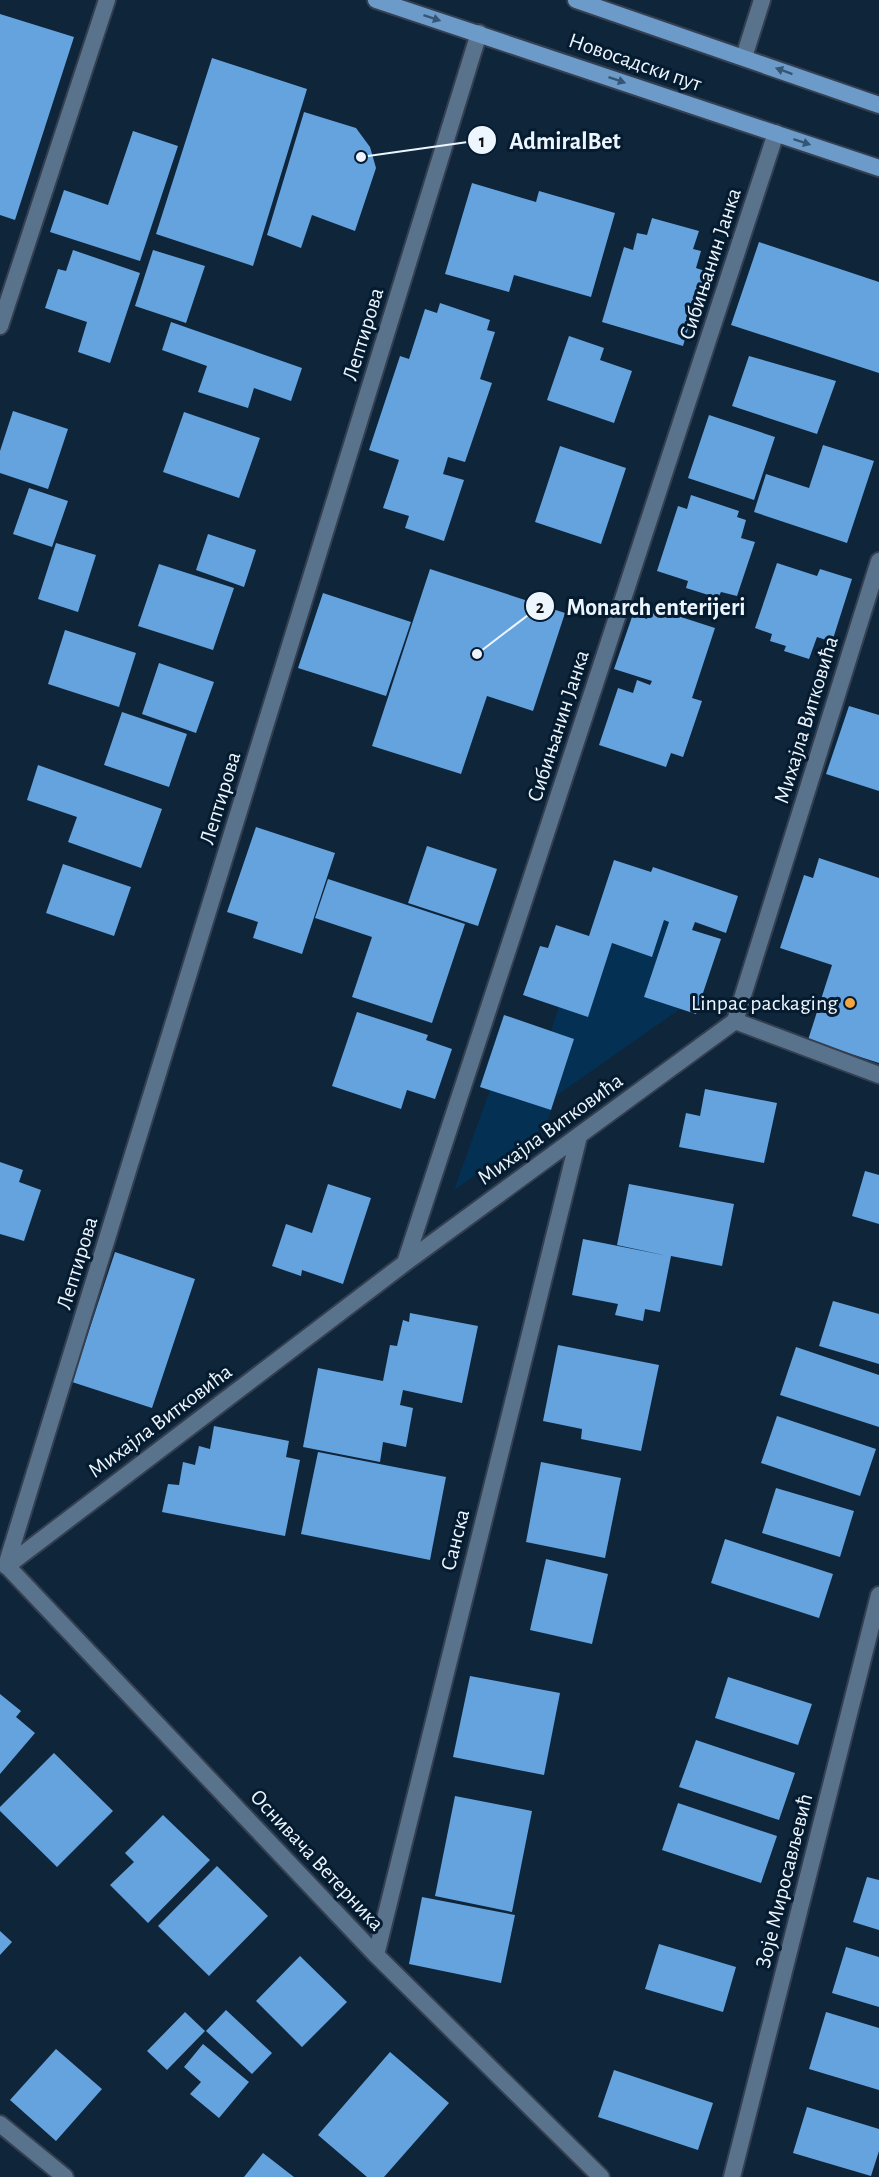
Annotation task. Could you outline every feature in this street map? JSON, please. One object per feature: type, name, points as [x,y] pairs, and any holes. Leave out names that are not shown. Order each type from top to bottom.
[{"type":"main road","name":"Новосадски пут","points":[[376,0],[879,168]]},
{"type":"main road","name":"Новосадски пут","points":[[576,0],[879,105]]},
{"type":"street","points":[[0,326],[106,0]]},
{"type":"street","points":[[744,57],[762,0]]},
{"type":"street","name":"Лептирова","points":[[3,1570],[479,33]]},
{"type":"street","name":"Сибињанин Јанка","points":[[405,1263],[776,133]]},
{"type":"street","name":"Михајла Витковића","points":[[3,1570],[405,1263],[735,1021],[879,561]]},
{"type":"street","points":[[735,1021],[879,1075]]},
{"type":"street","name":"Санска","points":[[376,1955],[579,1136]]},
{"type":"street","name":"Оснивача Ветерника","points":[[3,1570],[376,1955],[602,2177]]},
{"type":"street","name":"Зоје Миросављевић","points":[[732,2177],[879,1595]]},
{"type":"street","points":[[0,2124],[65,2177]]},
{"type":"shaded area","points":[[664,920],[669,922],[644,997],[680,1009],[556,1096],[574,1039],[551,1031],[559,1007],[588,1016],[612,944],[652,956]]},
{"type":"shaded area","points":[[490,1090],[551,1110],[546,1126],[454,1190]]},
{"type":"building","points":[[0,14],[74,37],[15,220],[0,215]]},
{"type":"building","points":[[212,58],[307,89],[253,266],[156,234]]},
{"type":"building","points":[[304,112],[356,128],[370,147],[376,168],[355,231],[312,215],[301,248],[267,235]]},
{"type":"building","points":[[133,131],[178,146],[140,261],[50,232],[64,190],[108,205]]},
{"type":"building","points":[[472,183],[536,202],[539,191],[615,213],[591,297],[514,275],[509,292],[445,274]]},
{"type":"building","points":[[652,218],[699,231],[693,249],[701,251],[696,268],[705,271],[683,346],[602,322],[624,247],[633,250],[637,233],[647,235]]},
{"type":"building","points":[[759,242],[879,282],[879,373],[731,325]]},
{"type":"building","points":[[73,250],[140,273],[110,363],[78,352],[87,322],[45,308],[58,269],[66,271]]},
{"type":"building","points":[[153,250],[205,266],[186,323],[135,306]]},
{"type":"building","points":[[440,303],[490,320],[487,330],[495,332],[480,379],[492,383],[465,462],[448,457],[443,474],[464,480],[444,541],[405,528],[409,516],[383,508],[399,460],[369,450],[400,356],[409,359],[425,309],[437,313]]},
{"type":"building","points":[[171,322],[302,368],[291,401],[254,388],[248,408],[198,392],[207,366],[162,350]]},
{"type":"building","points":[[569,336],[604,348],[600,360],[632,371],[614,423],[547,400]]},
{"type":"building","points":[[749,356],[836,381],[817,434],[732,406]]},
{"type":"building","points":[[13,411],[68,429],[48,489],[0,473],[0,451]]},
{"type":"building","points":[[184,412],[260,438],[239,498],[163,472]]},
{"type":"building","points":[[709,415],[775,437],[754,500],[688,478]]},
{"type":"building","points":[[823,445],[874,461],[847,543],[754,512],[766,474],[809,488]]},
{"type":"building","points":[[560,446],[626,468],[601,544],[535,522]]},
{"type":"building","points":[[29,488],[68,501],[52,547],[13,534]]},
{"type":"building","points":[[691,495],[739,511],[737,517],[746,520],[741,538],[755,542],[737,596],[721,592],[718,598],[686,588],[688,581],[657,571],[678,506],[687,509]]},
{"type":"building","points":[[208,534],[256,550],[244,587],[196,570]]},
{"type":"building","points":[[56,543],[96,555],[78,612],[38,599]]},
{"type":"building","points":[[777,563],[817,576],[820,569],[852,579],[832,642],[817,637],[809,659],[784,651],[786,646],[770,641],[772,634],[755,628]]},
{"type":"building","points":[[159,564],[234,588],[213,650],[138,626]]},
{"type":"building","points":[[430,569],[565,613],[533,711],[487,696],[461,774],[372,746]]},
{"type":"building","points":[[323,593],[411,622],[386,696],[298,668]]},
{"type":"building","points":[[650,607],[715,628],[692,698],[702,701],[683,757],[671,753],[666,767],[599,745],[618,688],[633,693],[637,680],[650,685],[652,681],[614,669],[633,614],[647,619]]},
{"type":"building","points":[[65,630],[136,653],[119,707],[48,684]]},
{"type":"building","points":[[159,663],[214,682],[196,733],[142,714]]},
{"type":"building","points":[[849,706],[879,715],[879,791],[826,774]]},
{"type":"building","points":[[122,712],[187,734],[169,787],[104,765]]},
{"type":"building","points":[[38,765],[162,809],[141,868],[68,842],[77,817],[27,800]]},
{"type":"building","points":[[256,827],[335,853],[302,954],[253,938],[258,922],[227,912]]},
{"type":"building","points":[[427,846],[497,869],[478,926],[408,903]]},
{"type":"building","name":"Linpac packaging","points":[[819,858],[879,878],[879,1063],[808,1040],[832,965],[780,948],[804,875],[813,878]]},
{"type":"building","points":[[614,860],[651,872],[653,867],[738,896],[726,933],[695,922],[692,930],[721,939],[696,1014],[644,997],[669,922],[664,920],[652,957],[612,943],[588,1017],[523,995],[540,946],[548,948],[556,925],[589,936]]},
{"type":"building","points":[[63,864],[131,887],[114,936],[46,913]]},
{"type":"building","points":[[328,879],[465,924],[432,1023],[352,997],[372,937],[315,918]]},
{"type":"building","points":[[357,1012],[428,1035],[426,1040],[452,1049],[435,1099],[407,1090],[401,1109],[332,1086]]},
{"type":"building","points":[[504,1015],[574,1039],[551,1110],[480,1087]]},
{"type":"building","points":[[705,1089],[777,1103],[764,1163],[679,1147],[686,1113],[700,1116]]},
{"type":"building","points":[[0,1162],[23,1170],[19,1182],[41,1190],[24,1241],[0,1234]]},
{"type":"building","points":[[865,1171],[879,1175],[879,1224],[852,1216]]},
{"type":"building","points":[[328,1184],[371,1198],[343,1284],[302,1270],[301,1276],[272,1266],[286,1224],[312,1233]]},
{"type":"building","points":[[629,1184],[734,1204],[722,1266],[671,1256],[660,1312],[645,1309],[643,1321],[615,1315],[618,1304],[572,1295],[583,1239],[668,1256],[617,1245]]},
{"type":"building","points":[[115,1252],[195,1279],[152,1408],[72,1382]]},
{"type":"building","points":[[833,1301],[879,1314],[879,1364],[819,1346]]},
{"type":"building","points":[[410,1313],[478,1326],[462,1403],[403,1390],[400,1405],[413,1408],[406,1447],[383,1442],[380,1462],[303,1447],[318,1368],[383,1381],[390,1345],[397,1346],[403,1320],[409,1322]]},
{"type":"building","points":[[558,1345],[659,1365],[641,1451],[581,1439],[582,1429],[543,1421]]},
{"type":"building","points":[[796,1347],[879,1375],[879,1427],[780,1395]]},
{"type":"building","points":[[777,1416],[876,1449],[860,1496],[761,1463]]},
{"type":"building","points":[[214,1426],[289,1441],[286,1457],[300,1460],[285,1536],[162,1512],[168,1484],[179,1485],[183,1462],[195,1465],[199,1446],[210,1449]]},
{"type":"building","points":[[318,1452],[446,1477],[430,1560],[301,1534]]},
{"type":"building","points":[[541,1462],[621,1478],[605,1558],[526,1542]]},
{"type":"building","points":[[776,1488],[854,1511],[840,1557],[762,1533]]},
{"type":"building","points":[[725,1539],[833,1574],[819,1618],[711,1583]]},
{"type":"building","points":[[546,1559],[608,1574],[592,1644],[530,1630]]},
{"type":"building","points":[[470,1676],[560,1693],[544,1775],[453,1757]]},
{"type":"building","points":[[728,1677],[812,1704],[798,1745],[715,1718]]},
{"type":"building","points":[[0,1694],[21,1711],[16,1717],[35,1733],[0,1774]]},
{"type":"building","points":[[696,1740],[795,1773],[779,1820],[679,1787]]},
{"type":"building","points":[[54,1753],[113,1811],[57,1867],[0,1811],[0,1807]]},
{"type":"building","points":[[455,1796],[532,1811],[512,1912],[435,1896]]},
{"type":"building","points":[[678,1803],[777,1836],[761,1883],[662,1850]]},
{"type":"building","points":[[163,1815],[210,1860],[148,1923],[110,1885],[134,1862],[125,1853]]},
{"type":"building","points":[[217,1866],[268,1916],[209,1976],[158,1926]]},
{"type":"building","points":[[867,1877],[879,1880],[879,1930],[853,1922]]},
{"type":"building","points":[[422,1897],[515,1915],[501,1983],[409,1964]]},
{"type":"building","points":[[0,1931],[12,1942],[0,1955]]},
{"type":"building","points":[[659,1944],[736,1967],[723,2012],[645,1989]]},
{"type":"building","points":[[846,1947],[879,1957],[879,2007],[832,1993]]},
{"type":"building","points":[[300,1956],[347,2002],[302,2047],[256,2001]]},
{"type":"building","points":[[226,2010],[272,2053],[252,2074],[206,2031]]},
{"type":"building","points":[[185,2012],[205,2031],[167,2070],[147,2051]]},
{"type":"building","points":[[826,2012],[879,2028],[879,2090],[809,2069]]},
{"type":"building","points":[[203,2044],[249,2082],[219,2118],[190,2094],[201,2082],[184,2067]]},
{"type":"building","points":[[56,2049],[102,2089],[56,2141],[10,2100]]},
{"type":"building","points":[[390,2052],[449,2103],[384,2177],[367,2177],[318,2135]]},
{"type":"building","points":[[614,2070],[713,2103],[698,2150],[598,2117]]},
{"type":"building","points":[[807,2107],[879,2129],[879,2151],[871,2176],[793,2153]]},
{"type":"building","points":[[263,2153],[294,2177],[244,2177]]},
{"type":"place","name":"AdmiralBet","points":[[361,157]]},
{"type":"place","name":"Monarch enterijeri","points":[[477,654]]},
{"type":"place","name":"Linpac packaging","points":[[850,1003]]}]
